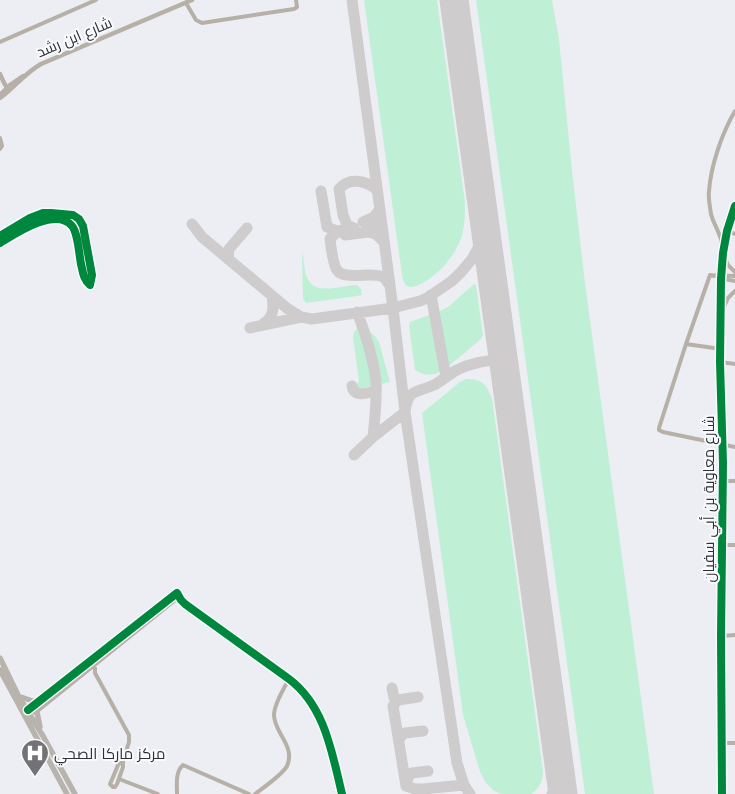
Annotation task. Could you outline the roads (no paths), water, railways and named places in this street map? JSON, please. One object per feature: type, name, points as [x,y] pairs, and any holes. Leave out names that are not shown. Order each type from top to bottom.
[{"type":"main road","points":[[0,658],[20,696],[27,715],[43,736],[75,794]]},
{"type":"main road","points":[[0,670],[27,715],[67,794]]},
{"type":"main road","points":[[20,696],[28,701],[38,703]]},
{"type":"main road","points":[[37,712],[43,736]]},
{"type":"street","points":[[0,42],[96,0]]},
{"type":"street","name":"شارع ابن رشد","points":[[0,96],[41,64],[192,0]]},
{"type":"street","points":[[186,3],[196,20],[202,23],[294,9],[297,7],[296,0]]},
{"type":"street","points":[[0,74],[10,88]]},
{"type":"street","points":[[735,111],[720,144],[712,171],[709,193],[712,219],[722,241],[723,253],[728,265],[735,272]]},
{"type":"street","points":[[0,138],[2,146],[0,149]]},
{"type":"street","name":"شارع معاوية بن أبي سفيان","points":[[722,794],[723,444],[720,349],[723,253],[727,231],[735,206]]},
{"type":"street","points":[[0,236],[43,213],[73,215],[81,222],[92,275],[90,285],[84,277],[73,228],[67,222],[52,219],[40,221],[0,243]]},
{"type":"street","points":[[52,213],[52,219]]},
{"type":"street","points":[[31,225],[38,218],[38,216],[35,216]]},
{"type":"street","points":[[16,227],[19,232]]},
{"type":"street","points":[[727,231],[735,234]]},
{"type":"street","points":[[735,281],[710,275],[659,430],[735,447]]},
{"type":"street","points":[[722,277],[735,276]]},
{"type":"street","points":[[721,313],[728,298],[735,291]]},
{"type":"street","points":[[686,344],[720,349]]},
{"type":"street","points":[[720,362],[735,364]]},
{"type":"street","points":[[723,481],[735,481]]},
{"type":"street","points":[[723,545],[735,545]]},
{"type":"street","points":[[27,715],[38,703],[89,662],[178,595]]},
{"type":"street","points":[[27,715],[37,712],[178,595]]},
{"type":"street","points":[[178,595],[185,604],[300,688],[324,727],[330,743],[342,794]]},
{"type":"street","points":[[721,636],[735,635]]},
{"type":"street","points":[[89,662],[128,732],[129,742],[123,761],[124,765],[116,786],[111,786],[118,765],[123,761]]},
{"type":"street","points":[[255,794],[282,771],[288,763],[288,749],[275,722],[274,714],[289,679]]},
{"type":"street","points":[[54,690],[58,695]]},
{"type":"street","points":[[722,743],[735,743]]},
{"type":"street","points":[[177,794],[178,775],[183,765],[250,794]]},
{"type":"street","points":[[119,779],[158,794]]},
{"type":"place","name":"مركز ماركا الصحي","points":[[35,777]]}]
